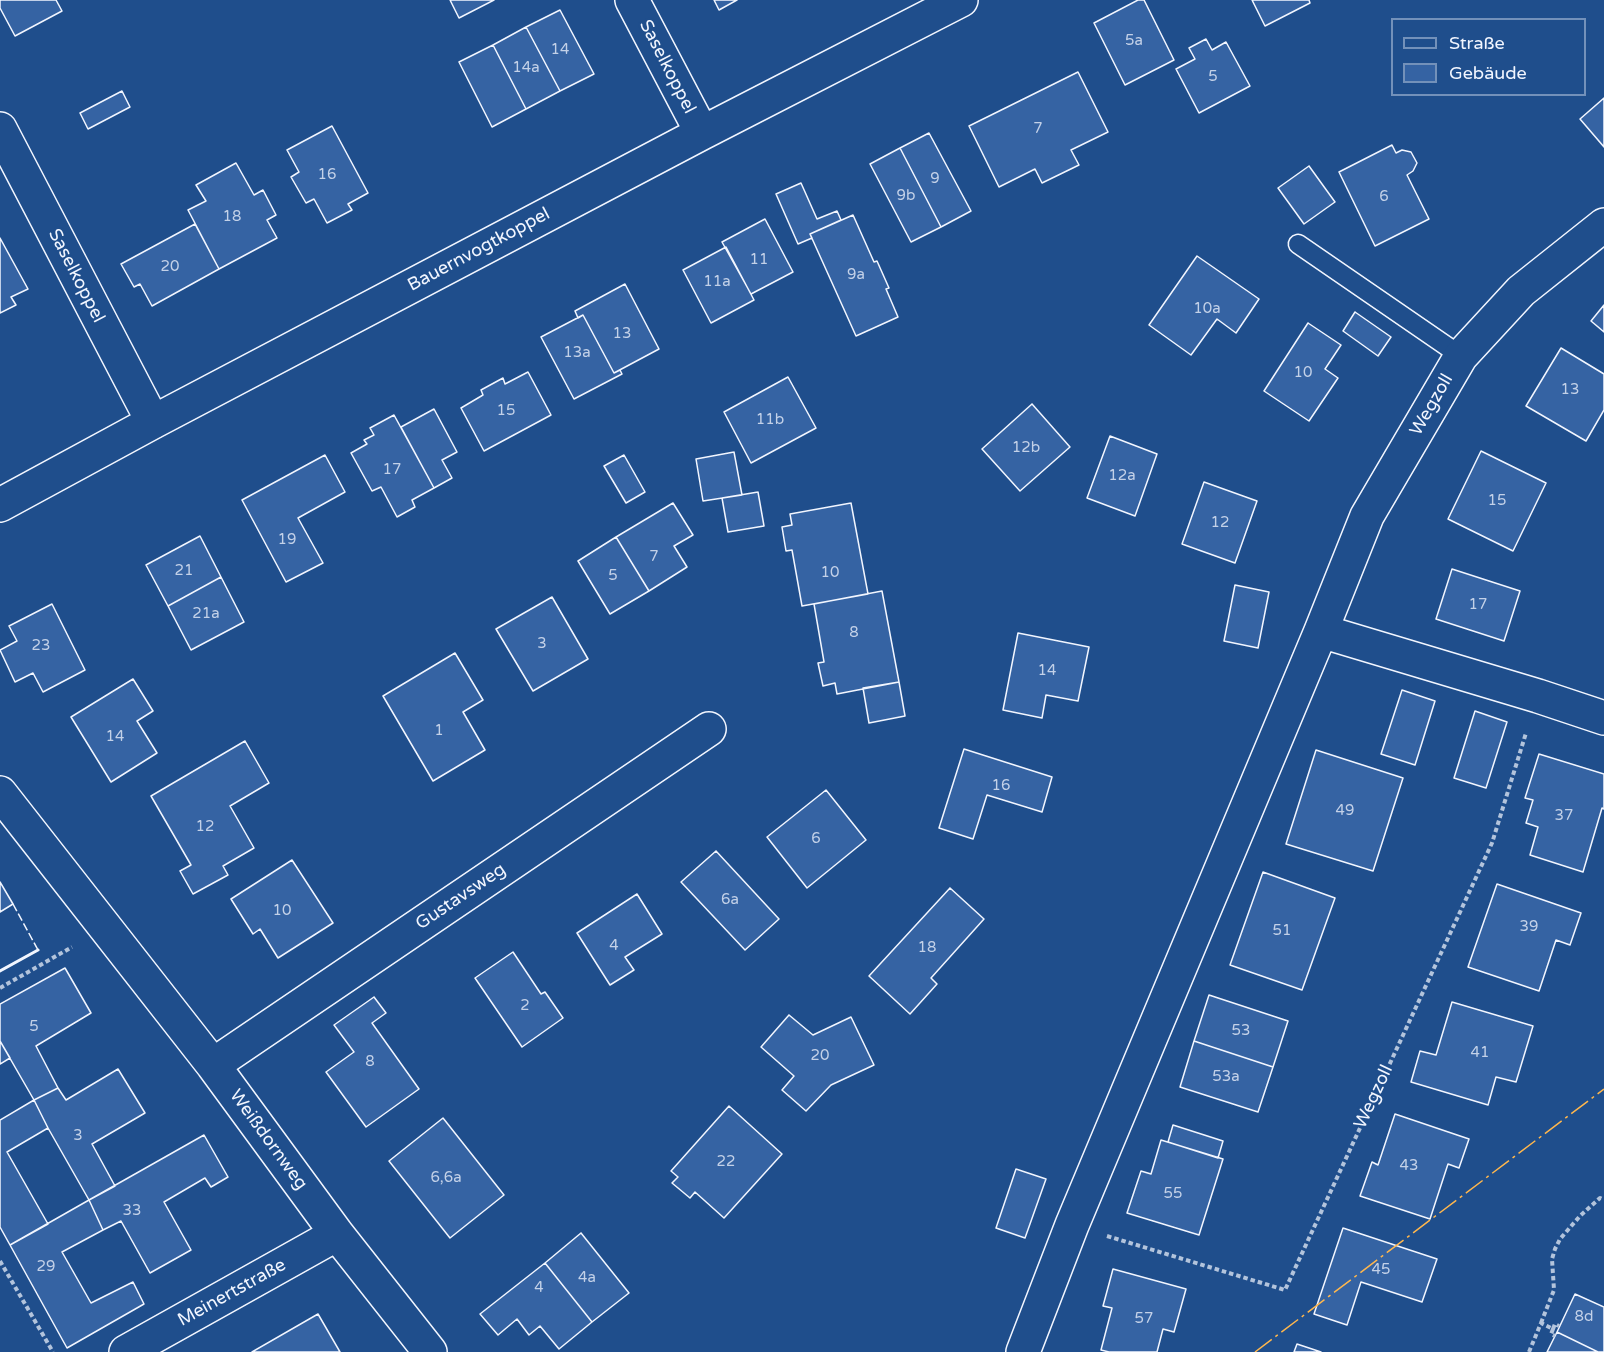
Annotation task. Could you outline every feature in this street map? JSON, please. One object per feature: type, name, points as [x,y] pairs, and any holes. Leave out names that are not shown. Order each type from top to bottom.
[{"type":"street","name":"Saselkoppel","points":[[632,0],[702,134]]},
{"type":"street","name":"Bauernvogtkoppel","points":[[0,505],[153,422],[962,0]]},
{"type":"street","name":"Saselkoppel","points":[[0,129],[153,422]]},
{"type":"street","name":"Wegzoll","points":[[1023,1352],[1072,1225],[1367,516],[1461,356],[1521,291],[1604,225]]},
{"type":"street","points":[[1321,631],[1604,718]]},
{"type":"street","name":"Gustavsweg","points":[[213,1065],[709,729]]},
{"type":"street","name":"Weißdornweg","points":[[0,793],[213,1065],[337,1234],[430,1352]]},
{"type":"street","name":"Meinertstraße","points":[[126,1352],[337,1234]]},
{"type":"lane","points":[[1298,244],[1461,356]]},
{"type":"path","name":"Wegzoll","points":[[1072,1225],[1285,1290],[1492,843],[1538,696]]},
{"type":"path","points":[[0,988],[106,927]]},
{"type":"path","points":[[1529,1352],[1554,1290],[1552,1267],[1555,1249],[1560,1239],[1580,1216],[1600,1198],[1604,1200]]},
{"type":"path","points":[[0,1261],[53,1352]]},
{"type":"path","points":[[1541,1323],[1553,1329]]},
{"type":"path","points":[[1555,1336],[1551,1334],[1555,1324],[1559,1326]]},
{"type":"building","points":[[0,0],[56,0],[62,11],[15,36],[0,8]]},
{"type":"building","points":[[450,0],[494,0],[459,18]]},
{"type":"building","points":[[714,0],[737,0],[719,10]]},
{"type":"building","points":[[1138,0],[1144,0],[1174,60],[1125,85],[1094,23]]},
{"type":"building","points":[[1252,0],[1309,0],[1310,3],[1265,26]]},
{"type":"building","points":[[560,10],[594,74],[560,91],[526,27]]},
{"type":"building","points":[[526,27],[560,91],[526,109],[493,45]]},
{"type":"building","points":[[1206,39],[1212,50],[1226,42],[1250,86],[1199,113],[1176,69],[1195,59],[1189,48]]},
{"type":"building","points":[[493,45],[526,109],[492,127],[459,62]]},
{"type":"building","points":[[1078,72],[1108,132],[1071,150],[1079,165],[1042,183],[1035,169],[999,187],[969,126]]},
{"type":"building","points":[[122,91],[130,107],[88,129],[80,113]]},
{"type":"building","points":[[1604,98],[1604,147],[1580,119]]},
{"type":"building","points":[[332,126],[368,193],[348,204],[352,210],[327,223],[314,199],[306,203],[291,177],[299,172],[287,150]]},
{"type":"building","points":[[929,133],[971,211],[941,227],[900,148]]},
{"type":"building","points":[[1392,145],[1396,153],[1402,150],[1411,152],[1417,163],[1413,171],[1407,175],[1429,219],[1375,246],[1339,172]]},
{"type":"building","points":[[900,148],[941,227],[911,242],[870,164]]},
{"type":"building","points":[[236,163],[254,195],[263,190],[276,215],[267,220],[277,238],[219,269],[188,210],[206,201],[196,185]]},
{"type":"building","points":[[1309,166],[1335,202],[1304,224],[1278,188]]},
{"type":"building","points":[[801,183],[817,219],[837,211],[841,220],[810,234],[812,238],[798,244],[776,194]]},
{"type":"building","points":[[853,215],[874,262],[877,261],[889,288],[886,289],[898,317],[856,336],[810,234]]},
{"type":"building","points":[[765,219],[793,272],[751,294],[722,242]]},
{"type":"building","points":[[195,224],[219,269],[152,306],[140,284],[134,287],[121,264]]},
{"type":"building","points":[[0,238],[28,289],[11,297],[16,305],[0,313]]},
{"type":"building","points":[[726,247],[754,300],[711,323],[683,270]]},
{"type":"building","points":[[1197,256],[1259,299],[1236,333],[1217,319],[1191,355],[1149,325]]},
{"type":"building","points":[[625,284],[659,349],[614,373],[583,315],[578,318],[575,311]]},
{"type":"building","points":[[1604,305],[1604,332],[1591,321]]},
{"type":"building","points":[[1355,312],[1391,337],[1378,356],[1343,331]]},
{"type":"building","points":[[583,315],[614,373],[620,370],[622,374],[574,399],[541,337]]},
{"type":"building","points":[[1308,323],[1341,345],[1325,369],[1338,378],[1309,421],[1264,391]]},
{"type":"building","points":[[1561,348],[1604,374],[1604,410],[1586,441],[1526,406]]},
{"type":"building","points":[[528,372],[551,415],[484,451],[461,408],[483,395],[481,390],[503,378],[505,384]]},
{"type":"building","points":[[788,377],[816,428],[751,463],[724,412]]},
{"type":"building","points":[[1032,404],[1070,447],[1020,491],[982,449]]},
{"type":"building","points":[[434,409],[457,452],[442,460],[452,478],[434,488],[401,427]]},
{"type":"building","points":[[394,415],[434,488],[412,500],[415,507],[397,517],[381,487],[372,491],[351,453],[367,444],[364,440],[374,435],[370,428]]},
{"type":"building","points":[[1110,436],[1157,454],[1135,516],[1087,498]]},
{"type":"building","points":[[1481,451],[1546,483],[1513,551],[1448,519]]},
{"type":"building","points":[[734,452],[742,495],[703,501],[696,459]]},
{"type":"building","points":[[325,455],[345,492],[298,518],[323,563],[286,582],[242,500]]},
{"type":"building","points":[[624,455],[645,492],[626,503],[604,466]]},
{"type":"building","points":[[1204,482],[1257,501],[1235,563],[1182,544]]},
{"type":"building","points":[[758,492],[764,526],[728,532],[722,498]]},
{"type":"building","points":[[673,503],[693,535],[674,546],[687,567],[649,591],[616,537]]},
{"type":"building","points":[[851,503],[868,594],[802,606],[792,550],[786,551],[782,527],[792,525],[790,514]]},
{"type":"building","points":[[200,536],[221,577],[168,606],[146,565]]},
{"type":"building","points":[[616,537],[649,591],[610,614],[578,561]]},
{"type":"building","points":[[1452,569],[1520,591],[1504,641],[1436,619]]},
{"type":"building","points":[[221,577],[244,622],[191,650],[168,606]]},
{"type":"building","points":[[1235,585],[1269,592],[1258,648],[1224,641]]},
{"type":"building","points":[[882,591],[899,682],[837,694],[835,683],[823,686],[818,663],[824,662],[814,604]]},
{"type":"building","points":[[552,597],[588,659],[533,691],[496,629]]},
{"type":"building","points":[[52,604],[85,670],[43,692],[33,673],[15,682],[0,650],[17,641],[9,626]]},
{"type":"building","points":[[1018,633],[1089,647],[1078,701],[1046,695],[1042,718],[1003,710]]},
{"type":"building","points":[[455,653],[483,700],[463,712],[485,750],[433,781],[383,696]]},
{"type":"building","points":[[133,679],[153,711],[137,721],[157,753],[111,782],[71,717]]},
{"type":"building","points":[[899,682],[905,716],[869,723],[863,688]]},
{"type":"building","points":[[1402,690],[1435,701],[1415,765],[1381,754]]},
{"type":"building","points":[[1475,711],[1507,722],[1486,788],[1454,778]]},
{"type":"building","points":[[245,741],[269,783],[230,806],[254,848],[223,866],[228,875],[193,894],[180,871],[191,865],[151,796]]},
{"type":"building","points":[[964,749],[1052,777],[1042,812],[987,795],[973,839],[939,828]]},
{"type":"building","points":[[1316,750],[1403,778],[1373,871],[1286,844]]},
{"type":"building","points":[[1539,754],[1604,774],[1604,809],[1602,808],[1583,872],[1530,855],[1538,827],[1526,823],[1533,800],[1525,798]]},
{"type":"building","points":[[826,790],[866,840],[807,888],[767,837]]},
{"type":"building","points":[[716,851],[779,919],[745,950],[681,882]]},
{"type":"building","points":[[292,860],[333,923],[278,958],[260,929],[253,934],[231,899]]},
{"type":"building","points":[[1263,872],[1335,898],[1302,990],[1230,965]]},
{"type":"building","points":[[0,882],[13,904],[0,912]]},
{"type":"building","points":[[1497,884],[1581,913],[1570,945],[1556,940],[1539,991],[1468,967]]},
{"type":"building","points":[[950,888],[984,919],[931,978],[937,984],[910,1014],[869,976]]},
{"type":"building","points":[[637,894],[662,934],[625,957],[634,970],[610,985],[577,933]]},
{"type":"building","points":[[513,952],[541,994],[545,992],[563,1018],[522,1047],[475,978]]},
{"type":"building","points":[[65,968],[91,1013],[36,1046],[58,1088],[34,1100],[0,1041],[0,1004]]},
{"type":"building","points":[[1209,995],[1288,1021],[1273,1067],[1194,1041]]},
{"type":"building","points":[[374,997],[386,1013],[372,1023],[419,1089],[366,1127],[326,1072],[354,1052],[334,1025]]},
{"type":"building","points":[[1452,1002],[1533,1026],[1516,1082],[1496,1077],[1488,1105],[1411,1082],[1420,1051],[1436,1055]]},
{"type":"building","points":[[789,1015],[813,1035],[851,1017],[874,1065],[831,1085],[806,1111],[782,1090],[794,1076],[761,1047]]},
{"type":"building","points":[[0,1041],[10,1058],[0,1064]]},
{"type":"building","points":[[1194,1041],[1273,1067],[1258,1112],[1180,1087]]},
{"type":"building","points":[[118,1069],[145,1113],[92,1144],[115,1186],[89,1200],[34,1100],[58,1088],[66,1100]]},
{"type":"building","points":[[34,1100],[48,1128],[7,1152],[48,1224],[10,1245],[0,1227],[0,1120]]},
{"type":"building","points":[[729,1106],[782,1154],[724,1218],[695,1192],[690,1198],[672,1183],[678,1177],[671,1171]]},
{"type":"building","points":[[1395,1114],[1469,1139],[1459,1168],[1448,1164],[1430,1219],[1360,1196],[1372,1162],[1378,1165]]},
{"type":"building","points":[[443,1118],[504,1195],[450,1238],[389,1161]]},
{"type":"building","points":[[1173,1125],[1223,1141],[1218,1158],[1168,1142]]},
{"type":"building","points":[[204,1135],[228,1177],[211,1187],[205,1178],[164,1202],[191,1250],[150,1273],[121,1221],[103,1230],[89,1200]]},
{"type":"building","points":[[1161,1140],[1223,1159],[1199,1235],[1127,1213],[1141,1171],[1151,1174]]},
{"type":"building","points":[[1016,1169],[1046,1179],[1025,1238],[996,1228]]},
{"type":"building","points":[[89,1200],[103,1230],[62,1252],[91,1303],[133,1282],[144,1304],[67,1348],[10,1245]]},
{"type":"building","points":[[1343,1228],[1437,1259],[1422,1302],[1361,1282],[1347,1325],[1314,1314]]},
{"type":"building","points":[[581,1233],[629,1293],[592,1322],[545,1263]]},
{"type":"building","points":[[545,1263],[592,1322],[559,1349],[540,1326],[529,1335],[517,1319],[498,1335],[480,1314]]},
{"type":"building","points":[[1113,1269],[1186,1289],[1174,1332],[1163,1329],[1157,1352],[1101,1350],[1112,1308],[1103,1306]]},
{"type":"building","points":[[1575,1294],[1604,1307],[1604,1352],[1598,1352],[1557,1332]]},
{"type":"building","points":[[318,1314],[340,1352],[252,1352]]},
{"type":"building","points":[[1557,1332],[1598,1352],[1547,1352]]},
{"type":"building","points":[[1297,1344],[1321,1352],[1294,1352]]},
{"type":"fence","points":[[13,904],[38,950]]},
{"type":"wall","points":[[0,971],[38,950]]},
{"type":"power","points":[[1255,1352],[1604,1089]]}]
